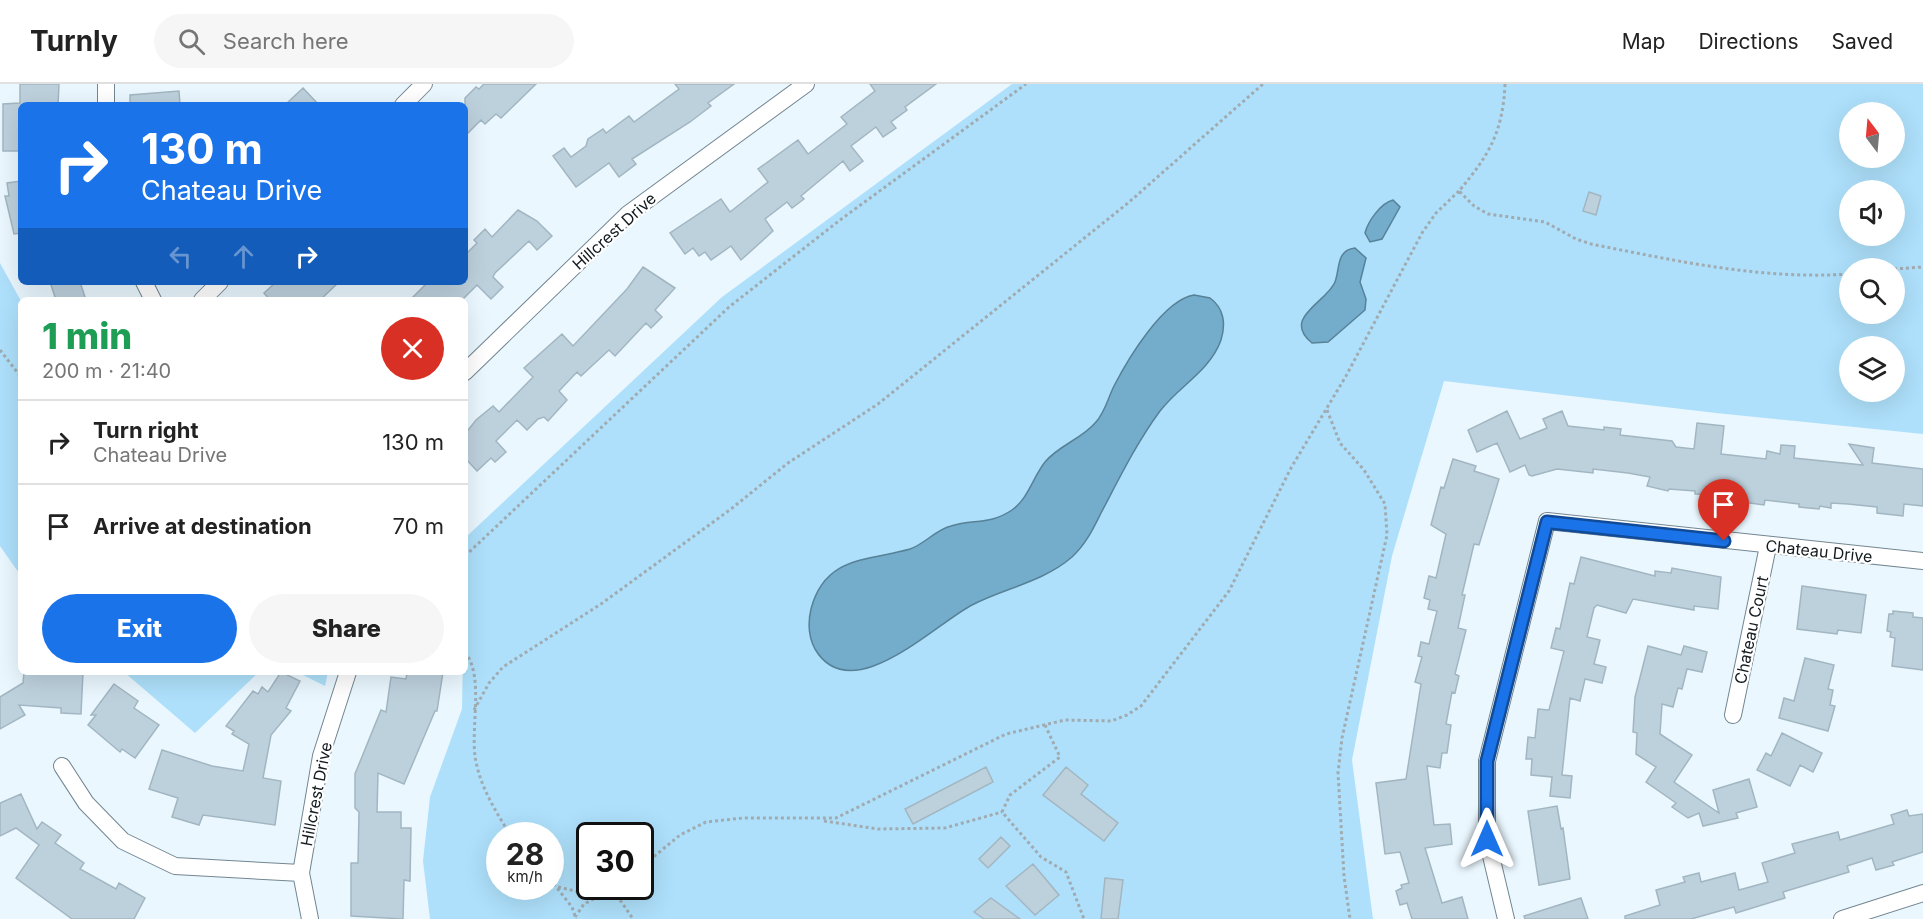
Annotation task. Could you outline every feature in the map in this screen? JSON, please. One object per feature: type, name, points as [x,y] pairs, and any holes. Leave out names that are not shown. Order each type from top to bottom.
[{"type":"street","points":[[106,84],[106,102]]},
{"type":"street","points":[[406,102],[424,84]]},
{"type":"street","name":"Hillcrest Drive","points":[[468,369],[628,214],[806,84]]},
{"type":"street","points":[[205,297],[217,285]]},
{"type":"street","name":"Chateau Drive","points":[[1506,919],[1487,839],[1487,761],[1547,522],[1923,561]]},
{"type":"street","name":"Chateau Court","points":[[1734,715],[1768,546]]},
{"type":"street","name":"Hillcrest Drive","points":[[310,919],[301,873],[321,756],[347,675]]},
{"type":"street","points":[[63,766],[86,803],[123,841],[175,866],[301,873]]},
{"type":"street","points":[[1842,919],[1923,894]]},
{"type":"path","points":[[468,553],[729,307],[850,213],[1026,84]]},
{"type":"path","points":[[474,710],[484,691],[503,668],[601,604],[731,509],[788,463],[878,404],[1122,208],[1263,84]]},
{"type":"path","points":[[814,820],[840,816],[993,740],[1020,730],[1072,720],[1101,722],[1119,719],[1133,712],[1148,698],[1221,604],[1291,468],[1327,410],[1422,233],[1436,213],[1459,191],[1490,151],[1502,110],[1505,84]]},
{"type":"path","points":[[1459,191],[1474,206],[1488,214],[1545,222],[1576,239],[1591,244],[1737,271],[1797,275],[1839,274]]},
{"type":"path","points":[[1905,268],[1923,267]]},
{"type":"path","points":[[0,350],[18,373]]},
{"type":"path","points":[[1327,410],[1340,442],[1364,470],[1385,504],[1387,535],[1342,738],[1338,773],[1344,876],[1350,919]]},
{"type":"path","points":[[468,656],[475,679],[474,741],[480,775],[503,822]]},
{"type":"path","points":[[654,856],[680,835],[706,822],[742,818],[814,820],[878,829],[945,828],[1002,812],[1010,795],[1060,757],[1045,725]]},
{"type":"path","points":[[1002,812],[1041,857],[1066,872],[1084,919]]},
{"type":"path","points":[[564,897],[576,918]]},
{"type":"path","points":[[576,918],[584,904],[592,900]]},
{"type":"path","points":[[620,900],[633,919]]},
{"type":"shaded area","points":[[1012,84],[1923,84],[1923,434],[1716,413],[1444,381],[1392,556],[1352,760],[1373,919],[430,919],[423,861],[430,797],[462,709],[463,675],[468,675],[468,535],[722,297]]},
{"type":"shaded area","points":[[1393,200],[1400,207],[1382,239],[1370,242],[1365,233],[1369,223],[1380,209]]},
{"type":"shaded area","points":[[1355,248],[1366,258],[1360,282],[1366,299],[1365,310],[1328,342],[1312,343],[1304,334],[1301,326],[1304,318],[1335,282],[1342,256],[1345,252]]},
{"type":"shaded area","points":[[0,263],[19,297],[18,572],[0,546]]},
{"type":"shaded area","points":[[1194,295],[1210,298],[1221,311],[1223,328],[1216,351],[1210,361],[1160,411],[1129,461],[1092,531],[1072,557],[1049,573],[972,605],[916,643],[871,667],[850,671],[831,665],[815,649],[809,629],[809,619],[818,591],[827,579],[838,569],[850,563],[910,549],[945,528],[989,520],[1012,510],[1022,500],[1045,462],[1084,433],[1099,418],[1128,361],[1159,319],[1182,299]]},
{"type":"shaded area","points":[[127,675],[256,675],[195,733]]},
{"type":"shaded area","points":[[303,675],[327,675],[325,686]]},
{"type":"building","points":[[20,84],[59,84],[58,102],[20,102]]},
{"type":"building","points":[[484,84],[536,84],[501,118],[496,114],[485,124],[481,120],[468,133],[468,102],[465,102],[465,98],[476,87],[479,89]]},
{"type":"building","points":[[675,84],[734,84],[708,103],[711,106],[690,122],[632,159],[636,164],[619,177],[609,163],[576,187],[553,156],[564,148],[571,157],[586,146],[588,139],[603,129],[606,133],[629,116],[634,122],[679,89]]},
{"type":"building","points":[[870,84],[936,84],[905,107],[907,110],[891,122],[896,128],[883,137],[876,127],[851,146],[863,161],[850,171],[843,161],[801,196],[804,199],[792,208],[787,202],[765,219],[773,231],[741,260],[731,246],[711,260],[705,252],[699,256],[693,248],[685,254],[670,233],[721,199],[730,212],[768,182],[758,169],[798,140],[808,154],[847,124],[841,117],[875,91]]},
{"type":"building","points":[[303,88],[316,102],[288,102]]},
{"type":"building","points":[[179,91],[180,102],[130,102],[130,95]]},
{"type":"building","points":[[18,103],[18,151],[3,151],[3,104]]},
{"type":"building","points":[[18,181],[18,233],[14,234],[5,196],[9,196],[7,183]]},
{"type":"building","points":[[1589,192],[1601,196],[1596,215],[1583,211]]},
{"type":"building","points":[[518,210],[537,221],[552,236],[537,250],[529,241],[495,273],[493,277],[503,287],[491,299],[477,285],[465,297],[413,297],[425,285],[468,285],[468,252],[477,243],[474,240],[485,229],[492,237]]},
{"type":"building","points":[[643,267],[675,288],[655,310],[662,317],[651,328],[646,323],[615,356],[609,350],[581,376],[577,372],[559,391],[567,400],[548,421],[544,417],[538,419],[527,430],[517,420],[496,441],[506,452],[495,462],[491,458],[477,471],[468,461],[468,430],[476,420],[493,406],[499,412],[533,377],[524,368],[562,334],[573,346],[627,289]]},
{"type":"building","points":[[51,285],[81,285],[85,297],[55,297]]},
{"type":"building","points":[[273,285],[336,285],[323,297],[267,297],[264,293]]},
{"type":"building","points":[[1507,411],[1520,439],[1547,428],[1543,419],[1562,411],[1568,426],[1604,430],[1604,427],[1621,429],[1620,435],[1672,441],[1676,447],[1694,449],[1697,423],[1724,426],[1721,454],[1766,459],[1767,451],[1780,454],[1781,445],[1795,446],[1794,458],[1863,465],[1849,444],[1874,448],[1872,463],[1923,469],[1923,506],[1904,504],[1903,516],[1877,513],[1877,507],[1848,504],[1831,503],[1831,508],[1820,506],[1819,509],[1765,500],[1764,505],[1743,502],[1744,495],[1695,494],[1695,491],[1669,489],[1668,491],[1647,486],[1650,477],[1628,473],[1593,469],[1593,473],[1557,469],[1532,476],[1529,475],[1525,465],[1510,472],[1497,443],[1477,452],[1468,430]]},
{"type":"building","points":[[1453,459],[1476,466],[1474,471],[1499,479],[1479,545],[1474,544],[1462,595],[1465,595],[1458,628],[1466,630],[1455,674],[1459,676],[1455,693],[1452,692],[1446,724],[1451,725],[1447,753],[1442,753],[1440,768],[1427,766],[1434,825],[1450,824],[1452,844],[1425,848],[1442,903],[1462,897],[1468,919],[1412,919],[1407,903],[1400,905],[1396,891],[1402,888],[1401,885],[1409,883],[1400,852],[1385,854],[1376,783],[1406,779],[1421,684],[1415,682],[1422,657],[1418,656],[1421,642],[1429,644],[1437,611],[1428,609],[1430,600],[1424,598],[1429,576],[1436,578],[1446,534],[1431,525],[1441,487],[1444,488]]},
{"type":"building","points":[[1581,557],[1655,576],[1655,571],[1671,573],[1672,568],[1721,577],[1718,609],[1694,606],[1694,610],[1633,599],[1626,613],[1597,605],[1594,608],[1587,637],[1600,640],[1594,664],[1606,667],[1602,683],[1585,679],[1580,701],[1570,698],[1562,775],[1572,776],[1570,798],[1550,796],[1552,777],[1531,775],[1532,759],[1526,759],[1528,737],[1535,738],[1538,709],[1549,710],[1564,651],[1551,648],[1556,628],[1560,629],[1570,583],[1574,584]]},
{"type":"building","points":[[1802,586],[1866,595],[1861,633],[1838,630],[1837,634],[1797,629]]},
{"type":"building","points":[[1893,611],[1913,613],[1913,617],[1923,618],[1923,670],[1892,666],[1895,638],[1890,637],[1891,632],[1887,631],[1889,614],[1893,614]]},
{"type":"building","points":[[1648,646],[1681,655],[1684,646],[1707,652],[1702,672],[1687,669],[1682,689],[1678,688],[1673,707],[1662,704],[1660,734],[1692,755],[1674,782],[1719,813],[1713,790],[1749,779],[1757,807],[1736,813],[1738,818],[1703,826],[1699,813],[1688,818],[1672,807],[1676,803],[1646,782],[1656,767],[1636,754],[1637,733],[1633,732],[1635,697]]},
{"type":"building","points":[[1805,658],[1834,665],[1828,689],[1833,690],[1830,705],[1835,706],[1828,731],[1779,718],[1784,698],[1794,701]]},
{"type":"building","points":[[24,675],[83,675],[81,714],[61,713],[61,708],[19,705],[25,715],[0,729],[0,697],[23,683]]},
{"type":"building","points":[[279,675],[287,675],[300,681],[286,708],[291,711],[271,735],[263,778],[281,781],[275,825],[203,815],[199,825],[172,817],[178,798],[149,789],[162,750],[212,766],[243,771],[249,744],[232,734],[234,731],[226,726],[253,691],[258,694],[262,687],[268,692]]},
{"type":"building","points":[[407,675],[443,675],[437,711],[435,711],[404,784],[378,773],[377,812],[401,812],[401,828],[411,828],[410,881],[404,880],[403,919],[351,916],[351,863],[358,863],[359,812],[355,808],[355,774],[381,710],[386,712],[391,677],[406,679]]},
{"type":"building","points":[[114,684],[138,701],[134,708],[159,725],[135,758],[122,749],[120,752],[88,725],[96,715],[91,715]]},
{"type":"building","points":[[1782,733],[1822,753],[1813,772],[1800,765],[1790,786],[1757,770],[1766,753],[1771,756]]},
{"type":"building","points":[[986,767],[993,782],[913,824],[905,809]]},
{"type":"building","points":[[1066,767],[1088,785],[1081,794],[1118,823],[1104,841],[1043,795]]},
{"type":"building","points":[[21,794],[37,829],[42,822],[61,835],[55,843],[84,863],[80,869],[116,889],[119,883],[145,898],[134,919],[72,919],[16,878],[39,845],[16,828],[0,836],[0,803]]},
{"type":"building","points":[[1557,806],[1561,829],[1563,828],[1570,879],[1539,885],[1528,811]]},
{"type":"building","points":[[1907,810],[1909,816],[1923,814],[1923,852],[1892,862],[1894,865],[1876,870],[1872,858],[1847,866],[1849,872],[1783,892],[1785,898],[1736,913],[1734,907],[1691,919],[1625,919],[1625,916],[1660,905],[1656,890],[1685,882],[1683,877],[1699,873],[1701,882],[1735,873],[1739,890],[1768,882],[1762,863],[1795,853],[1792,844],[1838,832],[1840,840],[1894,824],[1891,815]]},
{"type":"building","points":[[1001,837],[1010,846],[988,868],[979,859]]},
{"type":"building","points":[[1033,864],[1059,895],[1035,915],[1006,886]]},
{"type":"building","points":[[1105,878],[1123,880],[1118,919],[1101,919]]},
{"type":"building","points":[[991,898],[1020,919],[984,919],[974,912]]},
{"type":"building","points":[[1581,898],[1588,919],[1525,919],[1524,916]]},
{"type":"route","points":[[1487,839],[1487,761],[1547,522],[1724,541]]}]
